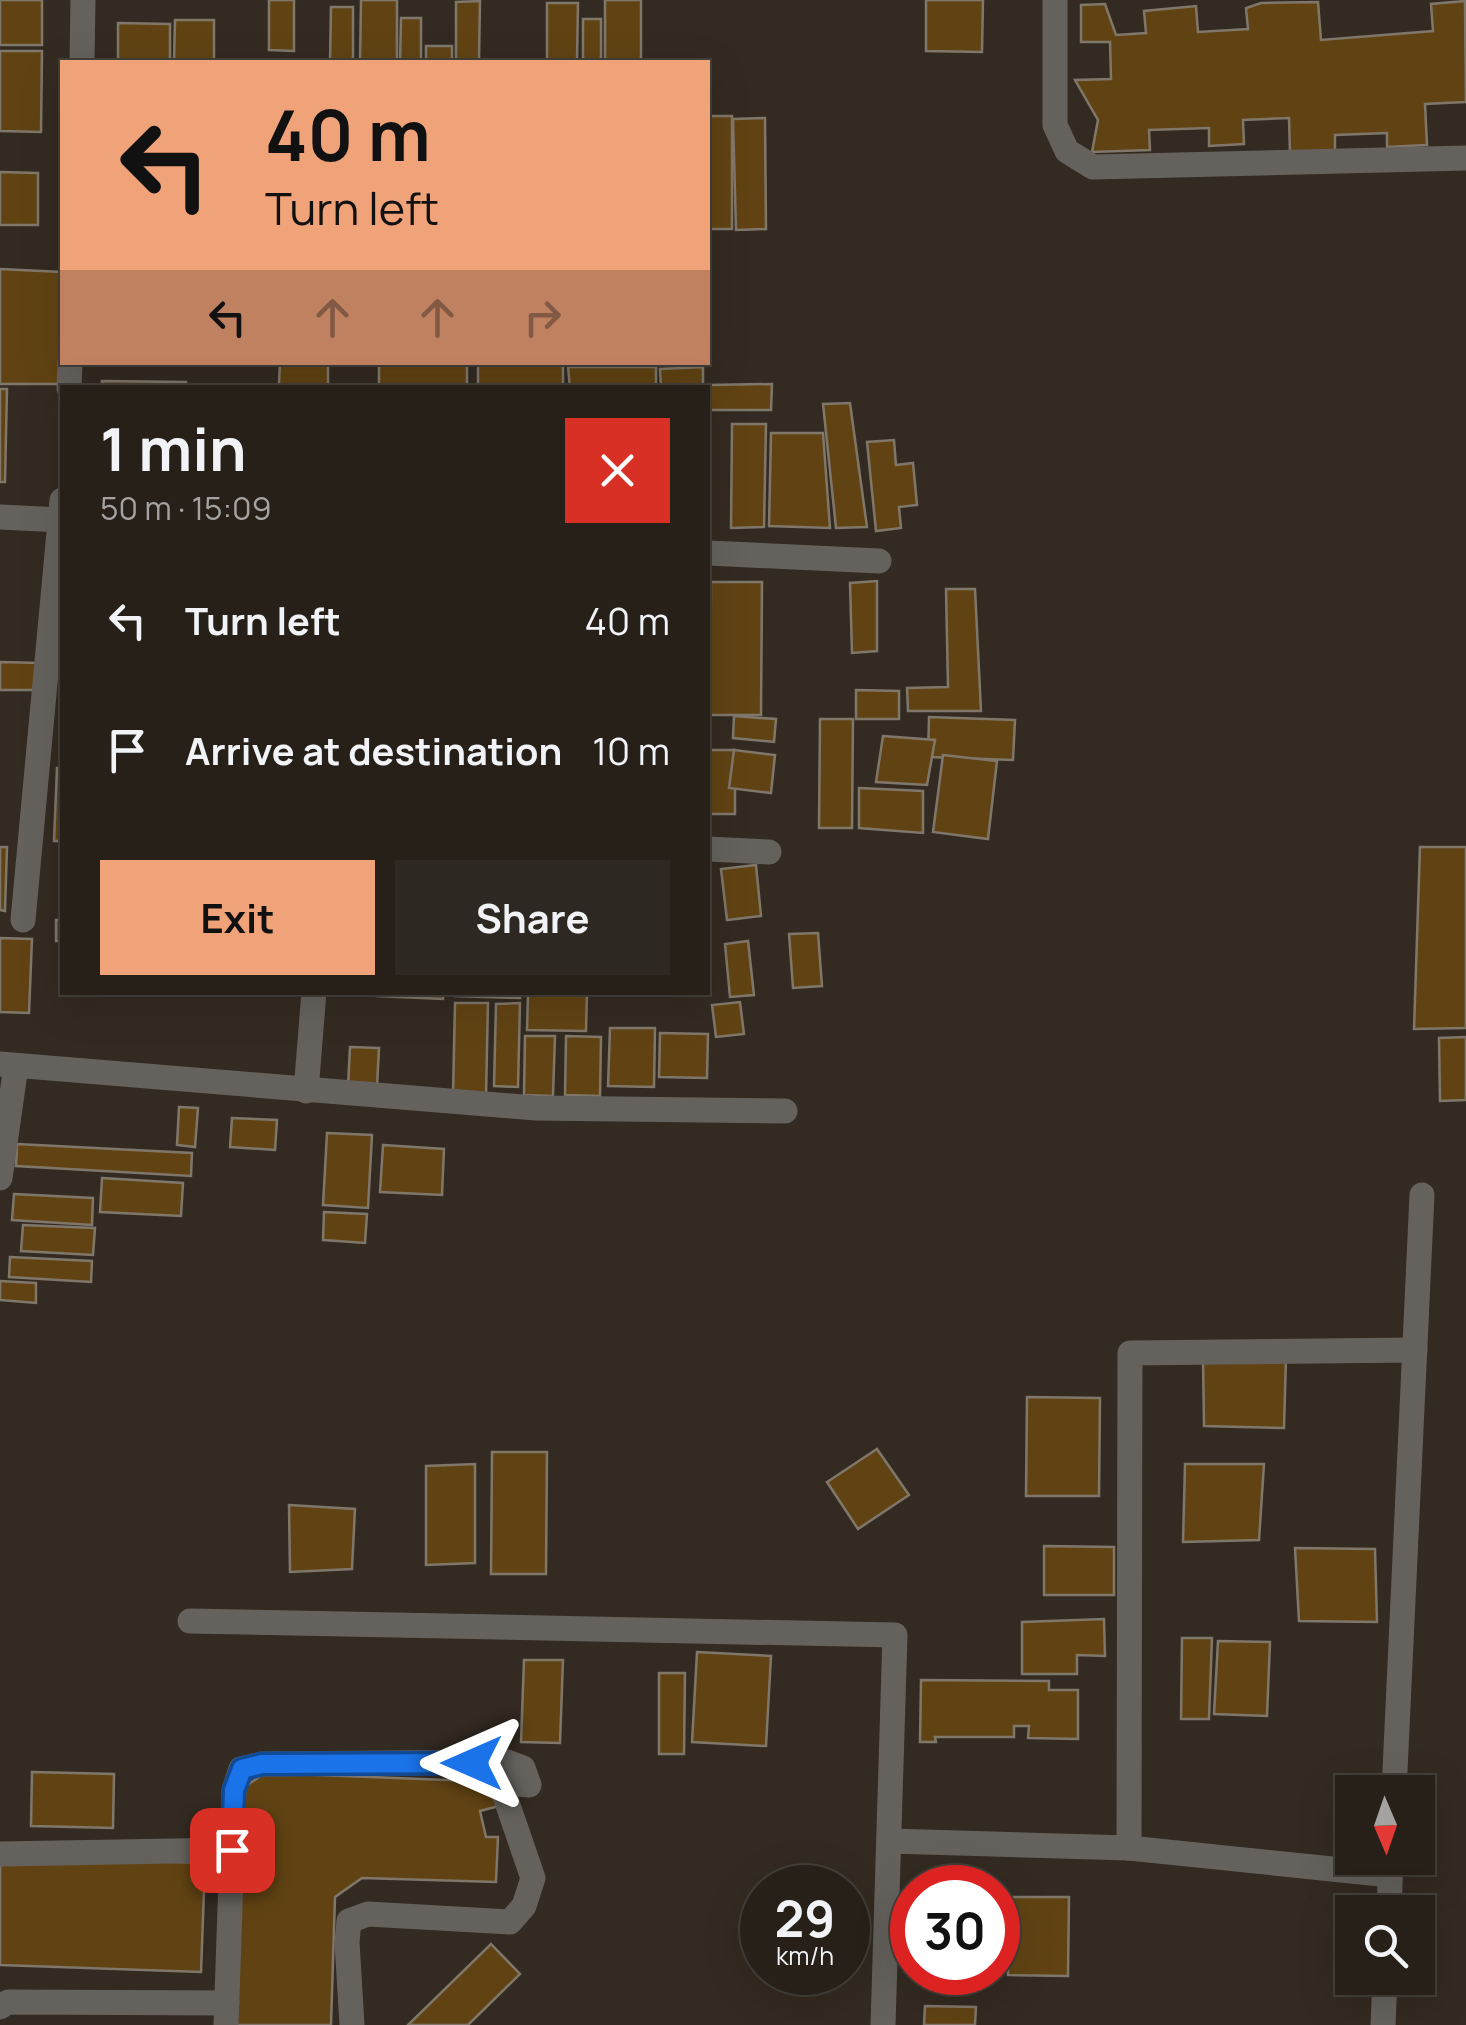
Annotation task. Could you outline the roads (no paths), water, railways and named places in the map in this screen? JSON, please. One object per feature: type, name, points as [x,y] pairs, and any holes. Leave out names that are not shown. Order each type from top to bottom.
[{"type":"street","points":[[82,60],[83,0]]},
{"type":"street","points":[[1055,0],[1054,124],[1067,150],[1093,167],[1466,158]]},
{"type":"street","points":[[0,517],[60,520]]},
{"type":"street","points":[[23,920],[60,541]]},
{"type":"street","points":[[710,552],[879,562]]},
{"type":"street","points":[[710,849],[768,852]]},
{"type":"street","points":[[306,1091],[314,995]]},
{"type":"street","points":[[0,1178],[8,1065],[535,1108],[785,1111]]},
{"type":"street","points":[[1395,1775],[1422,1195]]},
{"type":"street","points":[[1129,1848],[1130,1353],[1415,1350]]},
{"type":"street","points":[[190,1621],[895,1635],[883,2025]]},
{"type":"street","points":[[0,2008],[8,2002],[227,2014],[234,1790],[242,1769],[262,1764],[488,1762],[507,1762],[522,1768],[530,1785],[500,1782],[533,1878],[524,1906],[510,1922],[368,1914],[349,1921],[352,2025]]},
{"type":"street","points":[[889,1841],[1129,1848],[1335,1862]]},
{"type":"street","points":[[0,1854],[232,1850]]},
{"type":"street","points":[[1383,2025],[1385,1995]]}]
